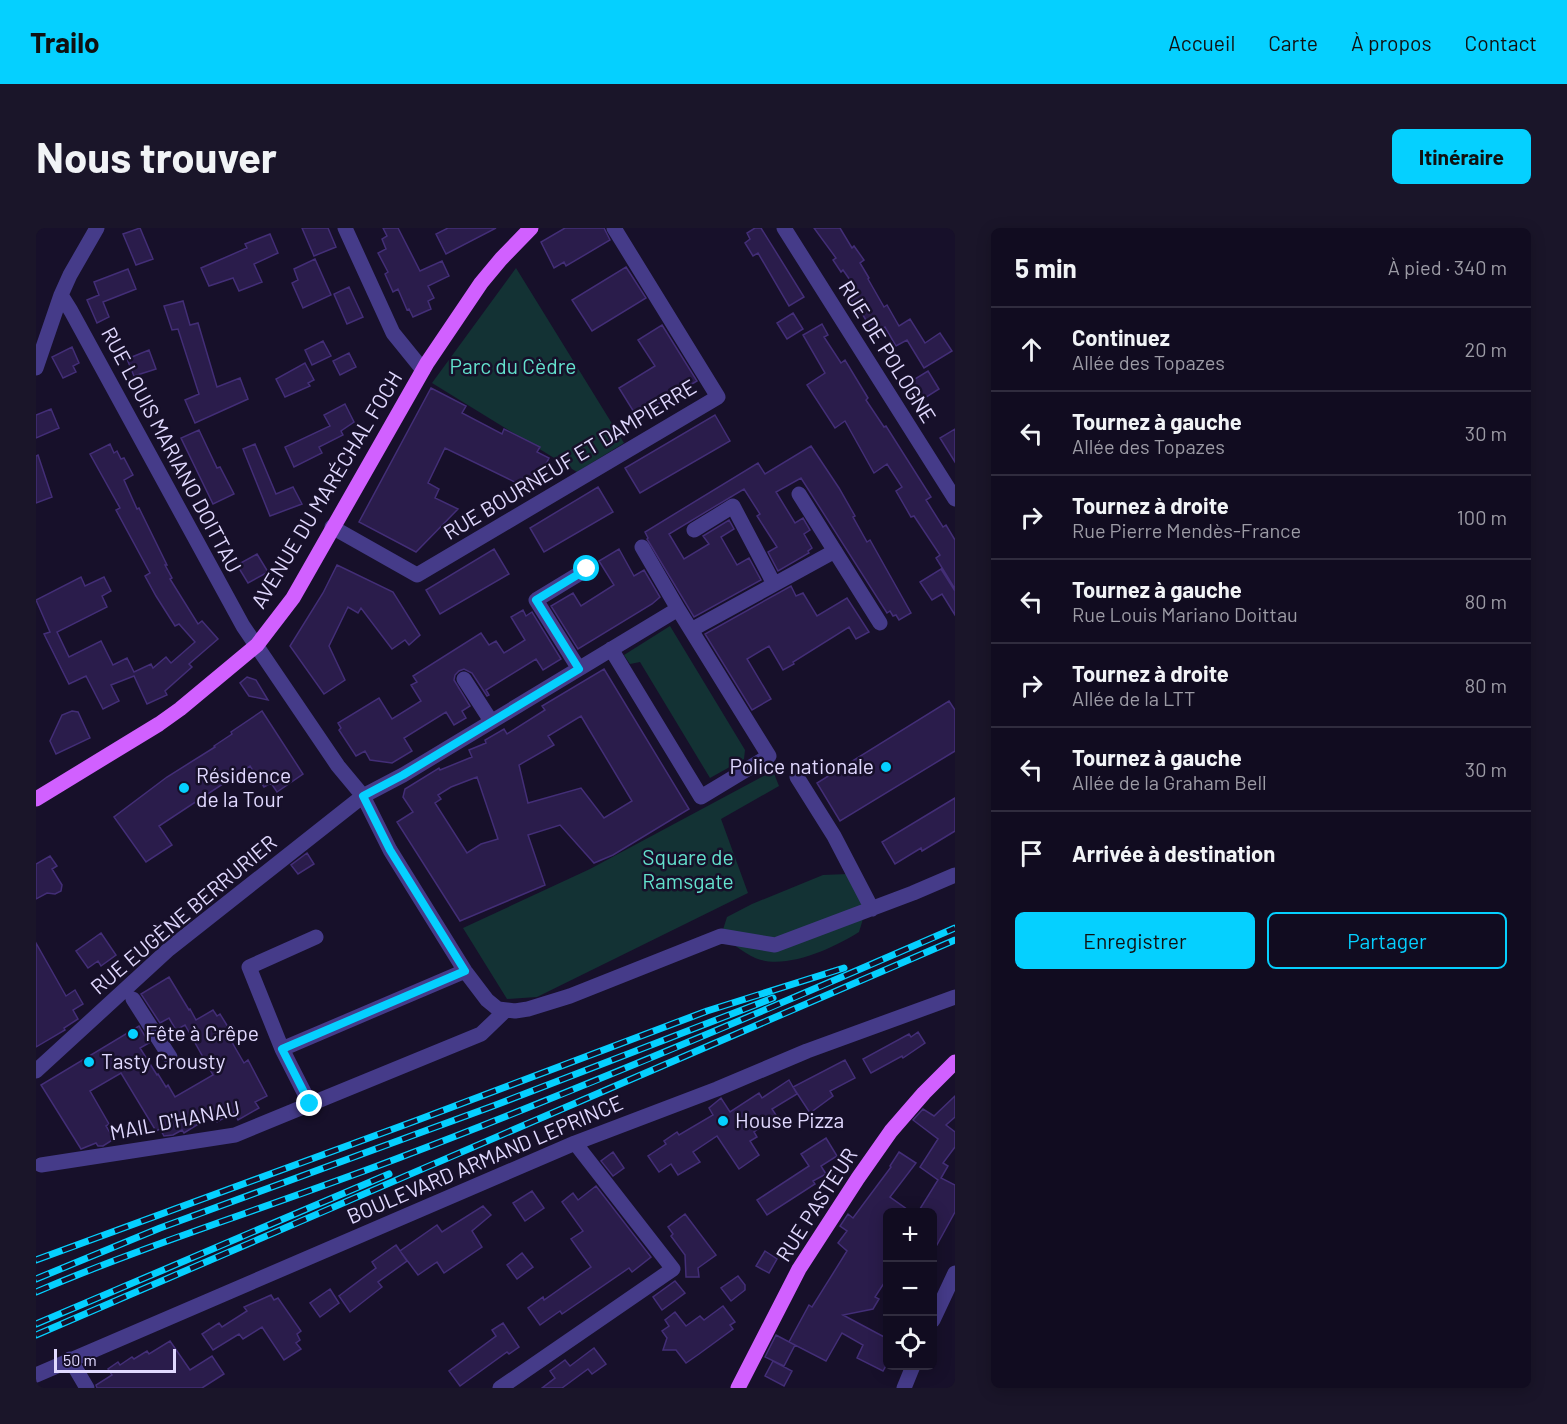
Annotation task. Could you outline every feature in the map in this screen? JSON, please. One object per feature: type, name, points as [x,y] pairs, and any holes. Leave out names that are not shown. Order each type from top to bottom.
[{"type":"main road","name":"AVENUE DU MARÉCHAL FOCH","points":[[36,799],[159,724],[257,645],[293,598],[423,370],[481,283],[531,228]]},
{"type":"main road","name":"RUE PASTEUR","points":[[738,1388],[800,1269],[858,1178],[891,1131],[955,1062]]},
{"type":"street","points":[[36,368],[70,274],[97,228]]},
{"type":"street","points":[[345,228],[393,333],[423,370]]},
{"type":"street","name":"RUE BOURNEUF ET DAMPIERRE","points":[[332,527],[417,575],[718,397],[614,228]]},
{"type":"street","name":"RUE DE POLOGNE","points":[[784,228],[955,499]]},
{"type":"street","name":"RUE LOUIS MARIANO DOITTAU","points":[[61,295],[243,626],[338,766],[363,796],[390,850],[465,971],[488,1000],[505,1011]]},
{"type":"street","points":[[799,494],[880,623]]},
{"type":"street","points":[[694,530],[733,506],[774,584]]},
{"type":"street","points":[[611,649],[701,797],[768,756],[642,547]]},
{"type":"street","points":[[691,630],[835,550]]},
{"type":"street","points":[[579,669],[536,600],[587,569]]},
{"type":"street","name":"RUE EUGÈNE BERRURIER","points":[[36,1071],[169,949],[363,796],[403,775],[678,609]]},
{"type":"street","points":[[464,679],[491,721]]},
{"type":"street","points":[[797,777],[834,836],[872,909]]},
{"type":"street","points":[[505,1011],[528,1009],[570,996],[721,936],[775,945],[955,875]]},
{"type":"street","points":[[310,1104],[282,1049],[249,968],[316,937]]},
{"type":"street","points":[[282,1049],[465,971]]},
{"type":"street","name":"BOULEVARD ARMAND LEPRINCE","points":[[36,1375],[575,1143],[717,1089],[807,1051],[955,997]]},
{"type":"street","points":[[133,999],[170,1057]]},
{"type":"street","name":"MAIL D'HANAU","points":[[41,1165],[235,1136],[480,1034],[505,1011]]},
{"type":"street","points":[[500,1388],[673,1269],[575,1143]]},
{"type":"street","points":[[935,1316],[955,1272]]},
{"type":"street","points":[[70,1359],[87,1388]]},
{"type":"street","points":[[904,1388],[912,1370]]},
{"type":"green space","name":"Parc du Cèdre","points":[[516,268],[624,443],[577,472],[432,383]]},
{"type":"green space","points":[[670,626],[745,750],[744,759],[710,778],[640,662],[630,664],[624,655]]},
{"type":"green space","name":"Square de Ramsgate","points":[[773,771],[779,786],[721,819],[748,893],[537,997],[507,999],[463,928],[590,869]]},
{"type":"green space","points":[[848,874],[862,895],[864,914],[859,932],[838,944],[799,959],[773,962],[751,956],[721,936],[727,917],[752,904],[823,875]]},
{"type":"building","points":[[140,228],[153,259],[136,265],[123,234]]},
{"type":"building","points":[[302,228],[328,228],[336,247],[314,256]]},
{"type":"building","points":[[383,228],[398,228],[420,271],[442,261],[449,276],[428,286],[434,298],[428,301],[431,309],[413,317],[409,309],[407,310],[398,289],[393,292],[385,274],[388,272],[378,253],[386,249],[382,239],[387,236]]},
{"type":"building","points":[[448,228],[496,228],[446,254],[436,234]]},
{"type":"building","points":[[565,228],[604,228],[610,240],[566,266],[564,262],[554,268],[541,242]]},
{"type":"building","points":[[755,228],[761,228],[804,297],[789,306],[758,253],[753,256],[745,243],[750,239],[747,233]]},
{"type":"building","points":[[814,228],[840,228],[852,248],[854,246],[864,260],[860,263],[868,279],[884,307],[887,305],[899,326],[910,319],[925,343],[940,333],[952,351],[924,368],[907,340],[896,346],[885,327],[874,333],[850,299],[859,293],[843,270],[841,272],[833,260],[836,258]]},
{"type":"building","points":[[270,234],[278,253],[254,264],[262,282],[239,291],[233,278],[209,286],[201,268],[247,248],[245,244]]},
{"type":"building","points":[[315,259],[331,295],[303,308],[292,283],[298,280],[294,269]]},
{"type":"building","points":[[626,267],[646,298],[592,331],[572,300]]},
{"type":"building","points":[[128,269],[136,289],[103,302],[109,317],[97,323],[87,300],[99,295],[94,282]]},
{"type":"building","points":[[349,287],[363,317],[347,324],[334,294]]},
{"type":"building","points":[[183,301],[190,325],[198,323],[217,387],[240,378],[248,399],[195,423],[185,400],[199,394],[178,329],[172,330],[164,306]]},
{"type":"building","points":[[793,313],[803,329],[787,339],[777,323]]},
{"type":"building","points":[[822,324],[828,335],[824,337],[841,363],[845,360],[868,398],[866,400],[884,427],[886,426],[931,497],[926,500],[943,527],[946,525],[955,540],[955,589],[936,558],[940,555],[914,516],[911,517],[896,491],[902,487],[887,464],[874,473],[845,421],[835,428],[807,385],[825,373],[803,335]]},
{"type":"building","points":[[662,325],[697,381],[637,417],[619,388],[655,366],[638,340]]},
{"type":"building","points":[[323,341],[331,356],[312,365],[305,350]]},
{"type":"building","points":[[72,347],[79,363],[73,366],[76,372],[63,378],[52,357]]},
{"type":"building","points":[[149,350],[156,369],[134,376],[127,359]]},
{"type":"building","points":[[349,353],[356,367],[340,375],[333,361]]},
{"type":"building","points":[[305,363],[314,380],[308,383],[310,386],[285,397],[276,379]]},
{"type":"building","points":[[928,371],[939,389],[920,401],[910,382]]},
{"type":"building","points":[[431,388],[466,406],[462,413],[502,434],[504,429],[540,447],[537,452],[549,458],[536,483],[531,481],[527,488],[445,448],[428,483],[439,489],[435,498],[458,509],[416,552],[359,522]]},
{"type":"building","points":[[345,404],[354,422],[341,431],[343,435],[319,447],[322,453],[294,467],[285,447],[330,426],[324,415]]},
{"type":"building","points":[[51,409],[59,428],[36,438],[36,415]]},
{"type":"building","points":[[715,415],[730,441],[640,493],[625,468]]},
{"type":"building","points":[[955,429],[955,462],[940,438]]},
{"type":"building","points":[[199,430],[217,468],[220,467],[234,494],[213,504],[181,438]]},
{"type":"building","points":[[110,444],[114,453],[117,451],[121,459],[124,458],[133,475],[124,480],[167,565],[165,565],[172,578],[170,579],[198,624],[202,621],[218,639],[189,664],[192,667],[165,691],[167,695],[147,704],[134,676],[111,685],[119,701],[103,709],[86,676],[69,684],[44,634],[50,632],[36,600],[81,577],[85,586],[104,577],[111,591],[102,596],[107,607],[57,632],[69,657],[101,641],[113,665],[127,658],[134,672],[151,664],[153,668],[166,657],[171,663],[195,642],[179,624],[175,626],[156,596],[145,576],[150,573],[116,510],[120,508],[90,454]]},
{"type":"building","points":[[255,444],[276,494],[293,487],[302,504],[270,516],[243,449]]},
{"type":"building","points":[[811,446],[839,488],[867,542],[870,540],[911,613],[899,620],[890,611],[887,613],[801,478],[776,492],[795,523],[803,518],[810,530],[804,534],[812,548],[808,551],[809,553],[778,571],[768,552],[777,547],[757,516],[760,514],[744,489],[669,534],[684,559],[709,544],[703,536],[729,520],[734,529],[721,537],[737,565],[749,558],[761,580],[694,617],[645,532],[758,463],[765,474]]},
{"type":"building","points":[[38,455],[52,497],[36,503],[36,456]]},
{"type":"building","points":[[598,487],[613,512],[544,552],[530,528]]},
{"type":"building","points":[[494,549],[509,574],[440,614],[426,590]]},
{"type":"building","points":[[619,549],[634,576],[644,570],[660,597],[578,649],[551,606],[573,593],[581,606],[614,585],[599,561]]},
{"type":"building","points":[[257,554],[268,572],[248,583],[237,565]]},
{"type":"building","points":[[337,565],[393,592],[420,635],[409,645],[405,640],[392,649],[361,608],[358,613],[348,607],[329,646],[345,680],[324,694],[290,646],[323,593]]},
{"type":"building","points":[[941,569],[955,591],[955,615],[942,594],[932,600],[920,582]]},
{"type":"building","points":[[791,586],[796,596],[803,593],[817,616],[847,598],[869,632],[856,639],[849,627],[783,670],[769,646],[747,659],[771,699],[752,710],[705,634]]},
{"type":"building","points":[[523,610],[526,616],[532,612],[561,659],[543,670],[536,659],[486,690],[489,695],[487,696],[472,673],[464,669],[459,671],[454,680],[470,706],[462,711],[466,718],[454,725],[446,712],[404,738],[412,751],[392,763],[370,760],[365,751],[356,756],[339,730],[341,728],[338,723],[379,698],[392,719],[421,701],[411,685],[417,682],[413,676],[481,633],[489,645],[496,641],[504,653],[525,640],[511,617]]},
{"type":"building","points":[[604,669],[689,809],[613,855],[594,863],[560,825],[528,835],[545,885],[460,921],[397,822],[413,812],[403,797],[405,789],[439,768],[440,770],[472,757],[469,750],[486,743],[485,740],[504,729],[507,734],[545,710],[542,706]],"holes":[[[581,716],[632,801],[604,818],[581,788],[528,803],[519,765],[554,745],[548,736]],[[477,777],[498,839],[481,844],[467,853],[435,803],[441,799],[438,795],[451,787]]]},
{"type":"building","points":[[247,677],[256,680],[268,700],[249,696],[240,683]]},
{"type":"building","name":"Police nationale","points":[[949,701],[955,710],[955,751],[840,821],[817,783]]},
{"type":"building","points":[[72,711],[78,712],[90,738],[56,754],[50,741],[62,715]]},
{"type":"building","name":"Résidence de la Tour","points":[[262,711],[303,774],[277,792],[271,783],[264,787],[250,766],[159,826],[172,845],[146,862],[114,817],[167,777],[215,747],[232,734],[231,732]]},
{"type":"building","points":[[955,798],[955,831],[895,864],[882,842]]},
{"type":"building","points":[[307,853],[314,864],[298,874],[291,865]]},
{"type":"building","points":[[50,856],[57,866],[52,869],[62,885],[61,891],[55,894],[47,893],[36,899],[36,864]]},
{"type":"building","points":[[101,933],[116,955],[101,966],[98,961],[88,968],[76,951]]},
{"type":"building","points":[[36,943],[66,996],[75,990],[83,1004],[73,1010],[78,1019],[64,1028],[65,1030],[36,1047]]},
{"type":"building","points":[[169,977],[196,1020],[213,1010],[217,1016],[220,1014],[228,1027],[225,1030],[244,1063],[248,1060],[267,1096],[255,1102],[259,1108],[238,1120],[234,1112],[217,1122],[213,1115],[184,1133],[182,1130],[173,1135],[164,1136],[160,1129],[156,1131],[121,1073],[90,1091],[109,1124],[106,1126],[114,1139],[103,1146],[98,1146],[96,1143],[81,1149],[41,1085],[139,1026],[149,1043],[140,1048],[157,1075],[166,1087],[168,1085],[175,1097],[213,1075],[185,1025],[176,1030],[169,1018],[160,1023],[141,994]]},
{"type":"building","points":[[918,1032],[925,1043],[903,1058],[902,1056],[871,1073],[863,1059],[909,1034],[911,1037]]},
{"type":"building","points":[[845,1060],[855,1078],[830,1091],[833,1096],[810,1113],[793,1087]]},
{"type":"building","points":[[789,1080],[797,1094],[772,1109],[776,1115],[754,1132],[757,1137],[750,1141],[759,1155],[739,1169],[717,1136],[693,1152],[700,1162],[678,1175],[671,1164],[659,1172],[648,1156],[666,1144],[664,1141],[677,1132],[679,1135],[713,1115],[709,1108],[721,1098],[730,1112],[759,1093],[762,1098]]},
{"type":"building","points":[[955,1096],[955,1117],[946,1125],[955,1132],[955,1147],[943,1163],[948,1166],[941,1178],[955,1185],[955,1212],[937,1245],[937,1208],[920,1208],[938,1180],[920,1167],[938,1139],[913,1120],[923,1109],[934,1116]]},
{"type":"building","points":[[826,1138],[837,1156],[821,1166],[826,1174],[813,1181],[815,1184],[767,1215],[757,1200],[809,1166],[801,1154]]},
{"type":"building","points":[[613,1152],[624,1168],[613,1176],[601,1161]]},
{"type":"building","points":[[899,1152],[916,1163],[890,1197],[905,1208],[883,1208],[883,1285],[875,1297],[879,1299],[873,1309],[843,1315],[883,1336],[884,1370],[883,1371],[857,1358],[863,1345],[842,1333],[826,1361],[789,1342],[809,1305],[812,1307],[847,1251],[838,1243],[847,1231],[840,1226],[848,1214],[853,1218]]},
{"type":"building","points":[[596,1186],[651,1257],[632,1272],[629,1268],[562,1314],[560,1311],[540,1325],[528,1308],[543,1297],[544,1300],[591,1267],[571,1239],[583,1231],[562,1202],[573,1193],[578,1200]]},
{"type":"building","points":[[532,1191],[544,1208],[525,1221],[513,1203]]},
{"type":"building","points":[[483,1206],[491,1215],[472,1231],[482,1247],[444,1273],[437,1262],[418,1275],[400,1251],[437,1225],[442,1232]]},
{"type":"building","points":[[685,1214],[716,1255],[698,1268],[699,1277],[686,1277],[685,1255],[671,1236],[673,1234],[668,1227]]},
{"type":"building","points":[[396,1245],[407,1261],[378,1282],[382,1287],[350,1312],[339,1296],[376,1268],[372,1262]]},
{"type":"building","points":[[765,1251],[777,1259],[769,1273],[756,1266]]},
{"type":"building","points":[[522,1253],[533,1267],[517,1279],[507,1265]]},
{"type":"building","points":[[738,1276],[745,1285],[745,1290],[731,1301],[721,1288]]},
{"type":"building","points":[[675,1281],[685,1293],[662,1310],[653,1297]]},
{"type":"building","points":[[330,1289],[339,1303],[320,1317],[310,1303]]},
{"type":"building","points":[[271,1295],[274,1300],[278,1298],[301,1331],[297,1334],[300,1340],[296,1343],[301,1349],[284,1360],[262,1327],[243,1339],[239,1334],[213,1350],[202,1334],[219,1323],[222,1327],[247,1311],[244,1307]]},
{"type":"building","points":[[723,1306],[735,1322],[730,1325],[733,1329],[699,1354],[686,1363],[676,1350],[663,1350],[667,1338],[662,1331],[669,1326],[665,1320],[675,1312],[686,1326],[700,1316],[704,1320]]},
{"type":"building","points":[[503,1323],[519,1347],[509,1354],[507,1352],[460,1386],[449,1371],[496,1336],[492,1330]]},
{"type":"building","points":[[776,1335],[795,1345],[784,1366],[765,1357]]},
{"type":"building","points":[[170,1341],[190,1370],[212,1356],[224,1374],[202,1388],[97,1388],[96,1385],[112,1375],[108,1369],[118,1362],[120,1365],[147,1351],[149,1354]]},
{"type":"building","points":[[594,1348],[606,1364],[592,1374],[588,1369],[562,1388],[542,1388],[555,1378],[550,1371],[565,1360],[570,1366]]},
{"type":"building","points":[[773,1361],[792,1371],[784,1386],[765,1376]]},
{"type":"railway","points":[[36,1292],[128,1255],[362,1172],[615,1073],[955,928]]},
{"type":"railway","points":[[36,1335],[955,940]]},
{"type":"railway","points":[[36,1260],[707,1011],[844,968]]},
{"type":"railway","points":[[36,1279],[160,1228],[493,1106],[773,998]]},
{"type":"railway","points":[[36,1324],[389,1174]]},
{"type":"place","name":"Police nationale","points":[[886,767]]},
{"type":"place","name":"Résidence de la Tour","points":[[184,788]]},
{"type":"place","name":"Fête à Crêpe","points":[[133,1034]]},
{"type":"place","name":"Tasty Crousty","points":[[89,1062]]},
{"type":"place","name":"House Pizza","points":[[723,1121]]},
{"type":"route","points":[[310,1104],[282,1049],[465,971],[390,850],[363,796],[403,775],[579,669],[536,600],[587,569]]}]
